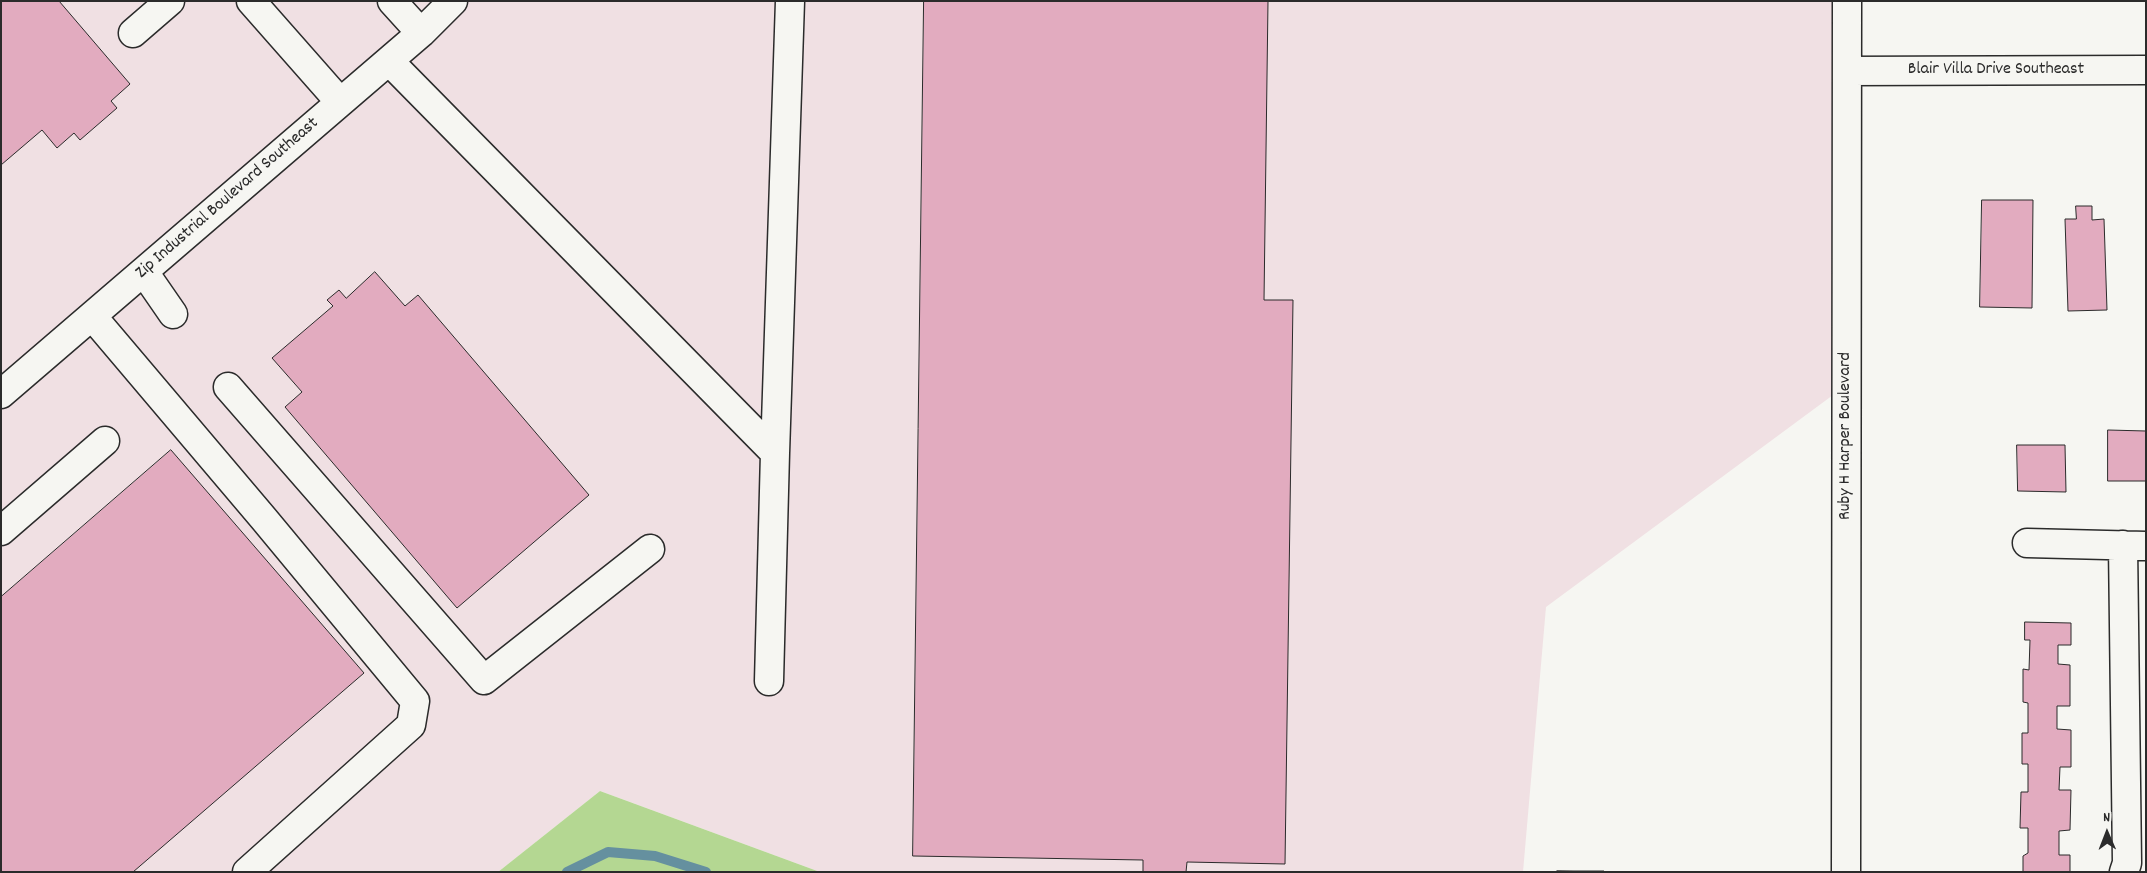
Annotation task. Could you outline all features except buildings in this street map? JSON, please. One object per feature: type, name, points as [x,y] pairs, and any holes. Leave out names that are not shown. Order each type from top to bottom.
[{"type":"street","points":[[133,33],[170,1]]},
{"type":"street","points":[[251,1],[340,102]]},
{"type":"street","points":[[392,1],[421,33]]},
{"type":"street","name":"Zip Industrial Boulevard Southeast","points":[[1,394],[389,61],[453,1]]},
{"type":"street","points":[[769,681],[790,1]]},
{"type":"street","name":"Ruby H Harper Boulevard","points":[[1846,872],[1847,1]]},
{"type":"street","points":[[389,61],[775,453]]},
{"type":"street","name":"Blair Villa Drive Southeast","points":[[1847,71],[2146,70]]},
{"type":"street","points":[[144,272],[173,314]]},
{"type":"street","points":[[92,316],[415,701],[411,724],[247,872]]},
{"type":"street","points":[[228,387],[484,680],[650,549]]},
{"type":"street","points":[[1,531],[105,441]]},
{"type":"street","points":[[2027,543],[2134,545],[2127,862],[2124,872]]},
{"type":"shaded area","points":[[1,1],[1855,1],[1852,381],[1546,607],[1523,872],[820,872],[600,791],[498,872],[1,872]]},
{"type":"green space","points":[[600,791],[820,872],[498,872]]},
{"type":"waterway","points":[[567,872],[608,852],[655,856],[706,872]]}]
